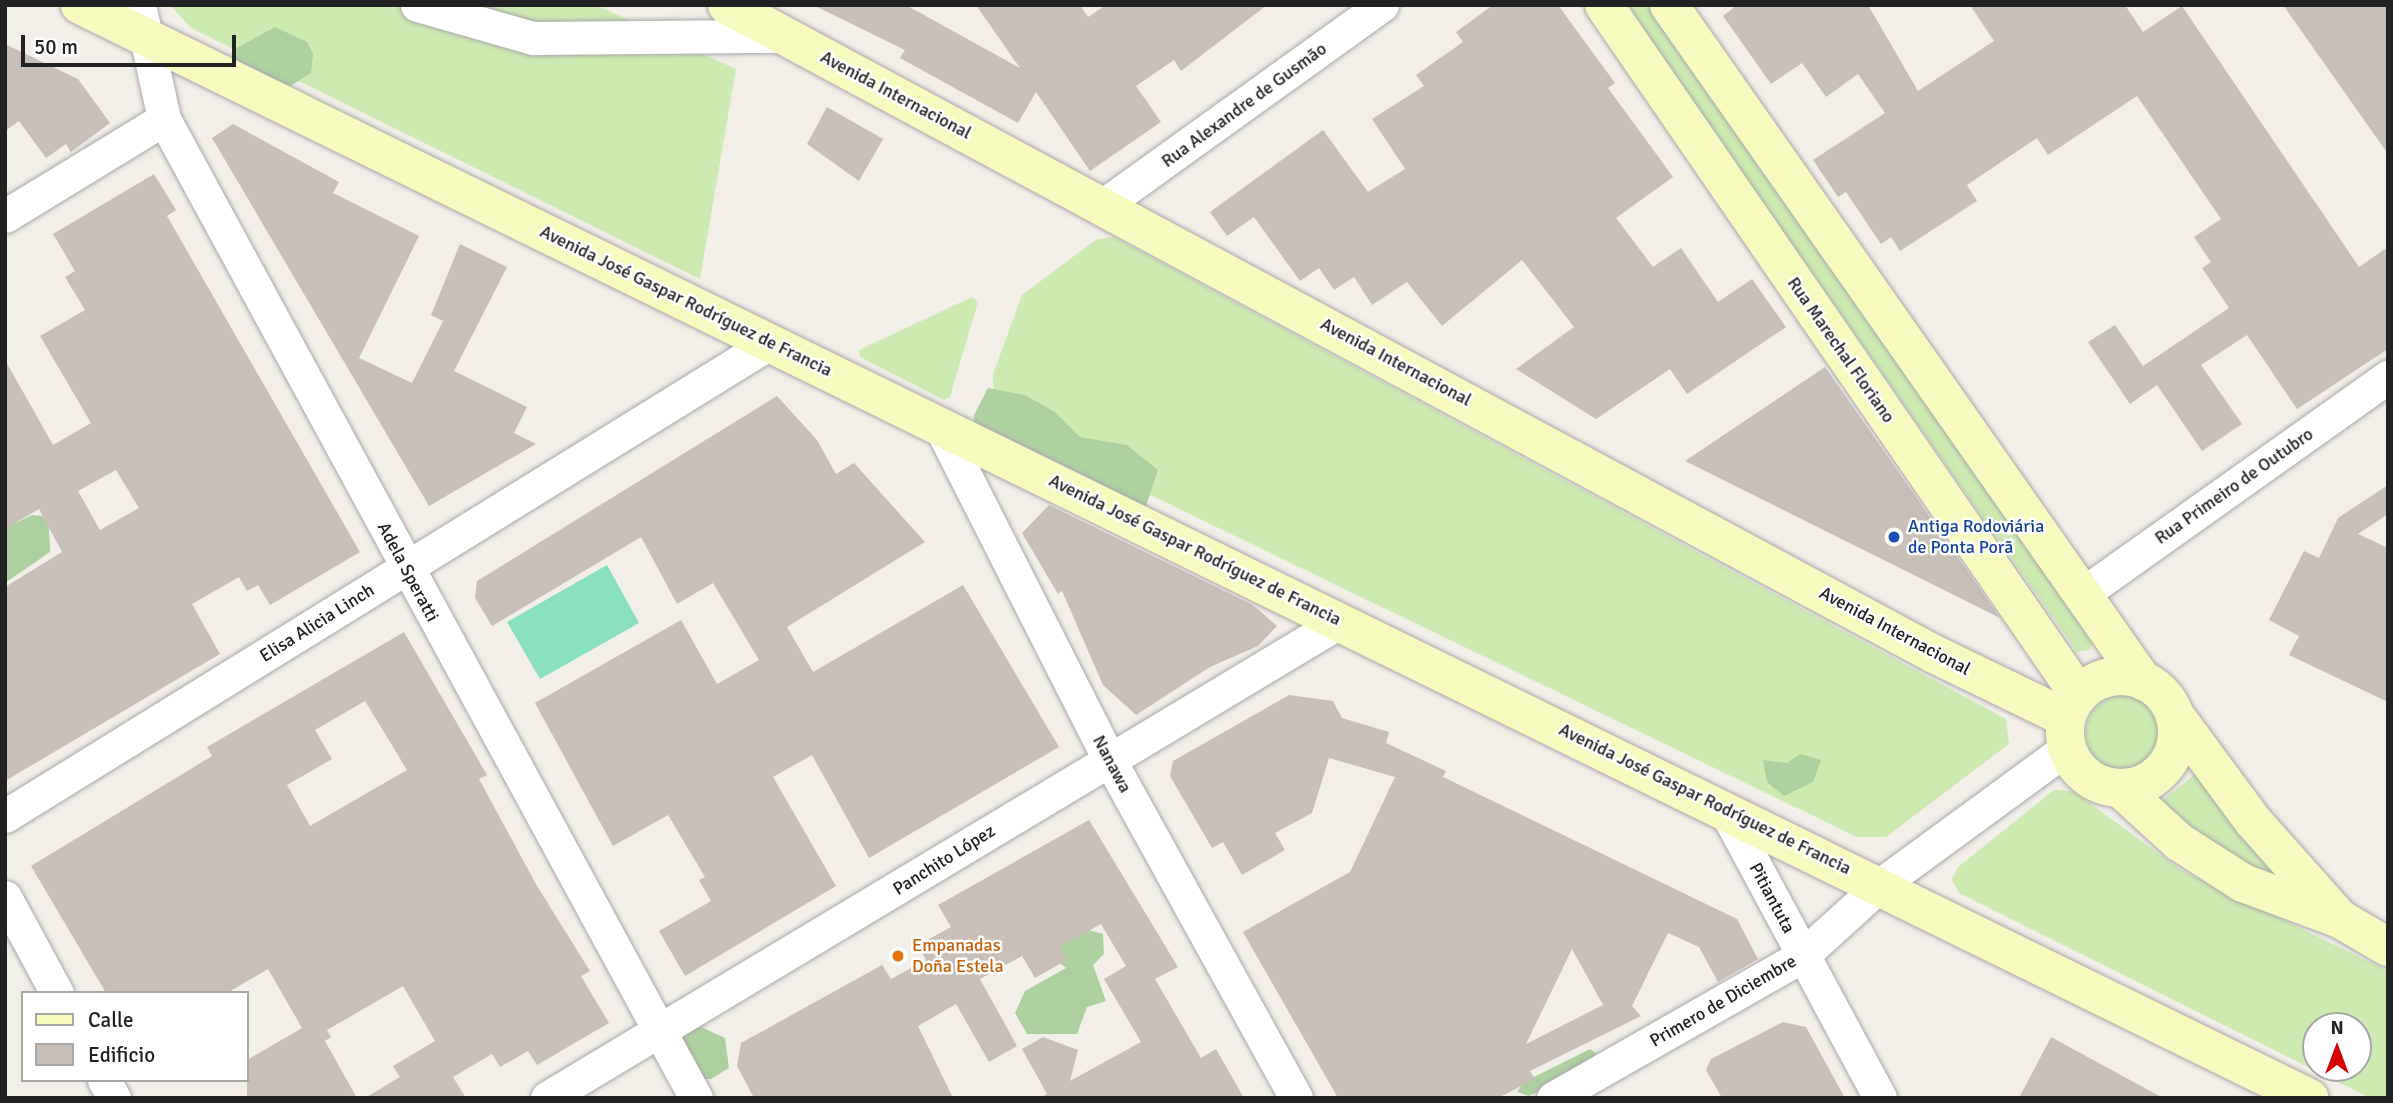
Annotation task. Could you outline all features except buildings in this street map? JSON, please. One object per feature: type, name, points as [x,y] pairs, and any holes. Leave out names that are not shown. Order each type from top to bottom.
[{"type":"main road","name":"Avenida José Gaspar Rodríguez de Francia","points":[[80,5],[141,21],[772,342],[2309,1098]]},
{"type":"main road","name":"Avenida Internacional","points":[[727,5],[1105,204],[1934,654],[2071,720]]},
{"type":"main road","name":"Rua Marechal Floriano","points":[[1604,5],[2071,720]]},
{"type":"main road","points":[[1669,5],[2143,681],[2174,714],[2253,821],[2340,919]]},
{"type":"main road","points":[[2143,681],[2109,677],[2071,720],[2087,776],[2120,788],[2179,842],[2243,883],[2340,919],[2388,947]]},
{"type":"main road","points":[[2120,788],[2137,786],[2166,765],[2176,740],[2174,714]]},
{"type":"street","points":[[417,5],[533,38],[783,36]]},
{"type":"street","name":"Rua Alexandre de Gusmão","points":[[1105,204],[1382,5]]},
{"type":"street","name":"Adela Speratti","points":[[141,21],[164,119],[696,1098]]},
{"type":"street","points":[[5,216],[164,119]]},
{"type":"street","name":"Elisa Alicia Linch","points":[[5,816],[772,342]]},
{"type":"street","name":"Rua Primeiro de Outubro","points":[[2081,595],[2388,377]]},
{"type":"street","name":"Nanawa","points":[[939,424],[1108,759],[1296,1098]]},
{"type":"street","name":"Panchito López","points":[[547,1098],[1341,621]]},
{"type":"street","name":"Primero de Diciembre","points":[[1553,1098],[1802,956],[2071,720]]},
{"type":"street","name":"Pitiantuta","points":[[1724,808],[1880,1098]]},
{"type":"street","points":[[5,897],[56,991]]},
{"type":"street","points":[[105,1082],[114,1098]]},
{"type":"green space","points":[[170,5],[596,5],[736,69],[700,279],[191,28]]},
{"type":"green space","points":[[1625,5],[1647,5],[2093,641],[2090,650],[2077,652]]},
{"type":"green space","points":[[275,27],[307,42],[313,54],[311,73],[281,92],[238,75],[235,49]]},
{"type":"green space","points":[[1114,237],[2006,719],[2009,744],[1886,837],[1857,837],[1012,428],[994,407],[993,374],[1022,295],[1097,239]]},
{"type":"green space","points":[[972,297],[978,302],[950,397],[944,400],[860,357],[859,350]]},
{"type":"green space","points":[[988,388],[1025,395],[1055,412],[1080,437],[1127,445],[1158,470],[1145,509],[974,442],[974,415]]},
{"type":"green space","points":[[32,515],[43,516],[49,528],[50,552],[5,583],[5,528]]},
{"type":"green space","points":[[607,565],[639,623],[540,679],[507,622]]},
{"type":"green space","points":[[2124,695],[2138,698],[2151,706],[2159,719],[2162,733],[2159,747],[2151,760],[2138,768],[2124,771],[2110,768],[2097,760],[2089,747],[2086,733],[2089,719],[2097,706],[2110,698]]},
{"type":"green space","points":[[1800,754],[1821,760],[1813,782],[1784,796],[1767,782],[1763,760],[1787,763]]},
{"type":"green space","points":[[2194,775],[2200,776],[2295,886],[2229,856],[2159,803]]},
{"type":"green space","points":[[2054,790],[2073,791],[2181,870],[2388,971],[2388,1098],[2370,1098],[2338,1082],[2372,1082],[2372,1012],[2302,1012],[2302,1064],[1959,893],[1952,880],[1958,867]]},
{"type":"green space","points":[[1078,927],[1103,934],[1104,954],[1093,965],[1106,1001],[1087,1007],[1077,1034],[1027,1034],[1015,1013],[1025,991],[1066,968],[1047,952]]},
{"type":"green space","points":[[701,1027],[725,1038],[729,1068],[711,1079],[692,1079],[674,1036]]},
{"type":"green space","points":[[1590,1049],[1596,1053],[1593,1058],[1554,1084],[1529,1096],[1517,1092],[1524,1082]]},
{"type":"place","name":"Antiga Rodoviária de Ponta Porã","points":[[1894,537]]},
{"type":"place","name":"Empanadas Doña Estela","points":[[898,956]]}]
